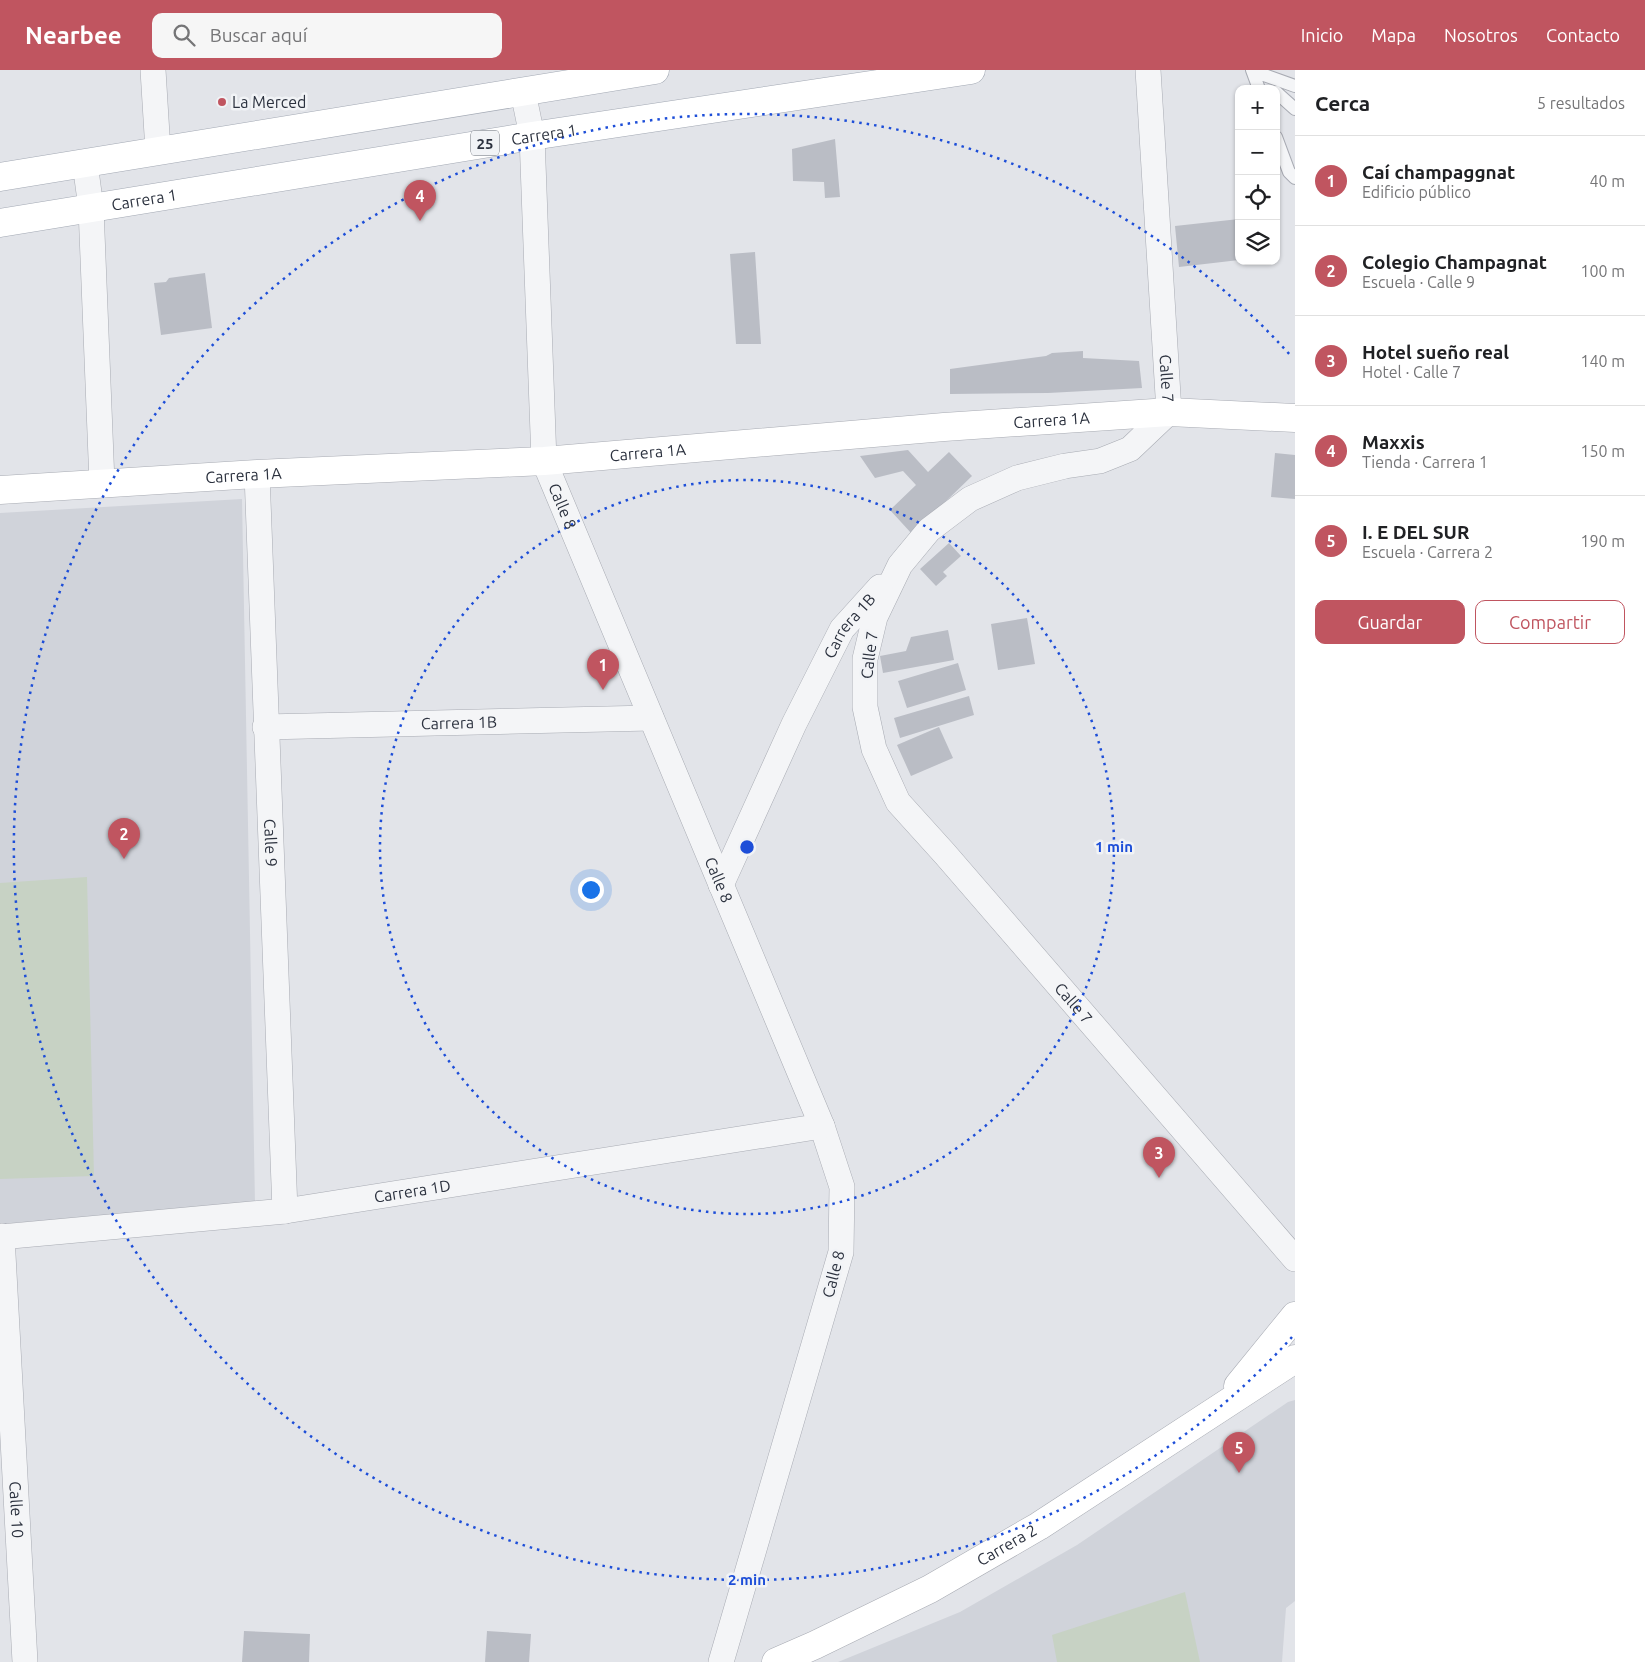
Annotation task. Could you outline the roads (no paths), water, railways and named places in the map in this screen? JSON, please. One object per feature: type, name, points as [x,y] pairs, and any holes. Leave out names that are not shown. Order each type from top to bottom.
[{"type":"street","points":[[153,70],[158,151]]},
{"type":"street","points":[[0,177],[655,70]]},
{"type":"street","name":"Carrera 1","points":[[0,224],[532,136],[971,70]]},
{"type":"street","name":"Calle 7","points":[[1148,70],[1169,412],[1130,449],[1100,461],[1065,466],[1017,478],[970,499],[929,530],[900,565],[875,617],[865,659],[865,707],[874,749],[898,802],[1295,1259]]},
{"type":"street","name":"Calle 8","points":[[523,92],[532,136],[544,461],[822,1126],[842,1187],[841,1252],[721,1662]]},
{"type":"street","points":[[85,163],[91,208],[102,482]]},
{"type":"street","name":"Carrera 1A","points":[[0,490],[102,482],[544,461],[944,427],[1169,412],[1295,418]]},
{"type":"street","name":"Calle 9","points":[[257,474],[265,727],[285,1210]]},
{"type":"street","name":"Carrera 1B","points":[[721,885],[794,724],[842,629],[900,565]]},
{"type":"street","name":"Carrera 1B","points":[[265,727],[651,718]]},
{"type":"street","name":"Carrera 1D","points":[[1,1237],[285,1210],[822,1126]]},
{"type":"street","name":"Calle 10","points":[[1,1237],[24,1662]]},
{"type":"street","name":"Carrera 2","points":[[1222,1405],[1295,1316]]},
{"type":"street","name":"Carrera 2","points":[[776,1662],[815,1645],[930,1588],[1031,1531],[1295,1359]]},
{"type":"lane","points":[[1255,70],[1295,86]]},
{"type":"lane","points":[[1255,70],[1258,85]]},
{"type":"lane","points":[[1255,70],[1268,85]]},
{"type":"lane","points":[[1280,96],[1295,109]]},
{"type":"lane","points":[[1280,148],[1289,172],[1295,178]]},
{"type":"place","name":"La Merced","points":[[222,102]]},
{"type":"place","name":"Maxxis","points":[[420,221]]},
{"type":"place","name":"Caí champaggnat","points":[[603,690]]},
{"type":"place","name":"Colegio Champagnat","points":[[124,859]]},
{"type":"place","name":"Hotel sueño real","points":[[1159,1178]]},
{"type":"place","name":"I. E DEL SUR","points":[[1239,1473]]}]
